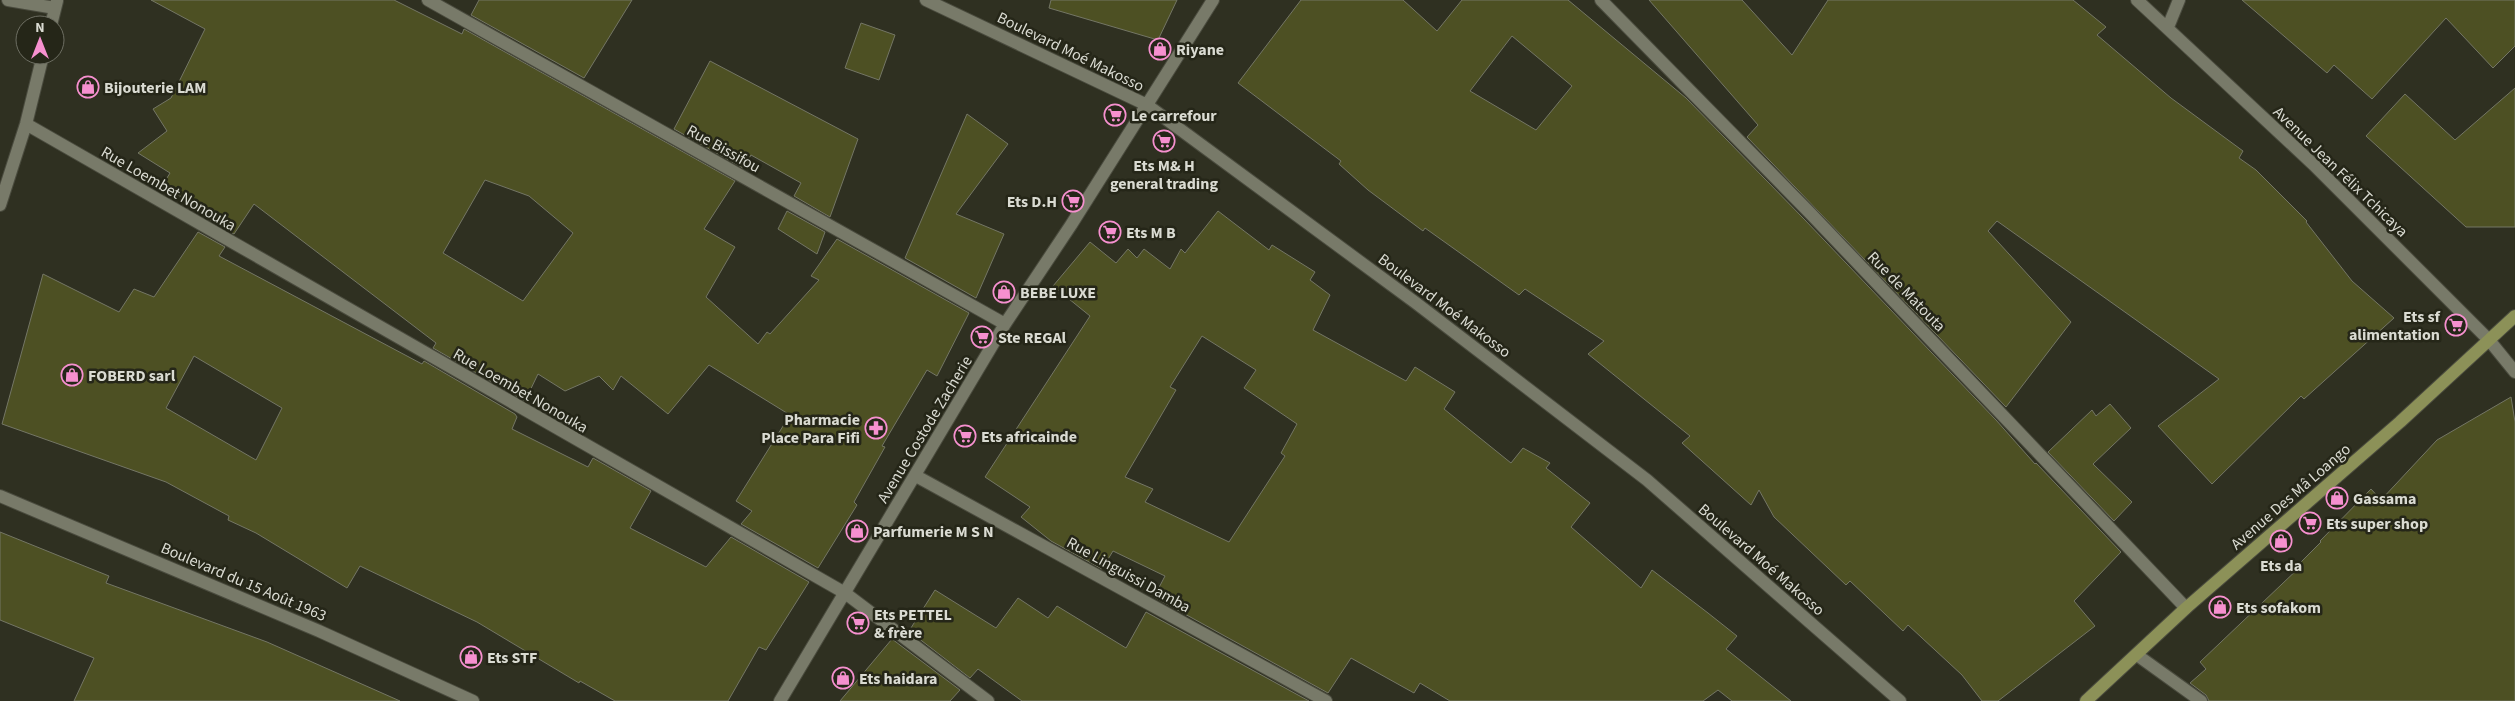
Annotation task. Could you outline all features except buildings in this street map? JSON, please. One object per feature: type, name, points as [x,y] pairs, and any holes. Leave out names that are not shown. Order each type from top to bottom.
[{"type":"main road","name":"Avenue Des Mâ Loango","points":[[2086,701],[2186,608],[2400,422],[2515,316]]},
{"type":"street","points":[[8,0],[56,4]]},
{"type":"street","name":"Rue Bissifou","points":[[428,0],[1005,324]]},
{"type":"street","name":"Boulevard Moé Makosso","points":[[926,0],[1147,105],[1416,303],[1648,480],[1900,701]]},
{"type":"street","name":"Avenue Costode Zacherie","points":[[780,701],[1005,324],[1213,0]]},
{"type":"street","name":"Rue de Matouta","points":[[1601,0],[1810,213],[2186,608]]},
{"type":"street","name":"Avenue Jean Félix Tchicaya","points":[[2137,0],[2314,165],[2490,340],[2515,372]]},
{"type":"street","points":[[2168,27],[2179,0]]},
{"type":"street","points":[[0,205],[26,124],[41,65]]},
{"type":"street","name":"Rue Loembet Nonouka","points":[[26,124],[845,593],[988,701]]},
{"type":"street","name":"Rue Linguissi Damba","points":[[916,476],[1326,701]]},
{"type":"street","name":"Boulevard du 15 Août 1963","points":[[0,496],[320,631],[473,701]]},
{"type":"street","points":[[2136,655],[2201,701]]},
{"type":"place","name":"Riyane","points":[[1160,49]]},
{"type":"place","name":"Bijouterie LAM","points":[[88,87]]},
{"type":"place","name":"Le carrefour","points":[[1115,115]]},
{"type":"place","name":"Ets M& H general trading","points":[[1164,141]]},
{"type":"place","name":"Ets D.H","points":[[1073,201]]},
{"type":"place","name":"Ets M B","points":[[1110,232]]},
{"type":"place","name":"BEBE LUXE","points":[[1004,292]]},
{"type":"place","name":"Ets sf alimentation","points":[[2456,325]]},
{"type":"place","name":"Ste REGAl","points":[[982,337]]},
{"type":"place","name":"FOBERD sarl","points":[[72,375]]},
{"type":"place","name":"Pharmacie Place Para Fifi","points":[[876,428]]},
{"type":"place","name":"Ets africainde","points":[[965,436]]},
{"type":"place","name":"Gassama","points":[[2337,498]]},
{"type":"place","name":"Ets super shop","points":[[2310,523]]},
{"type":"place","name":"Parfumerie M S N","points":[[857,531]]},
{"type":"place","name":"Ets da","points":[[2281,541]]},
{"type":"place","name":"Ets sofakom","points":[[2220,607]]},
{"type":"place","name":"Ets PETTEL & frère","points":[[858,623]]},
{"type":"place","name":"Ets STF","points":[[471,657]]},
{"type":"place","name":"Ets haidara","points":[[843,678]]}]
